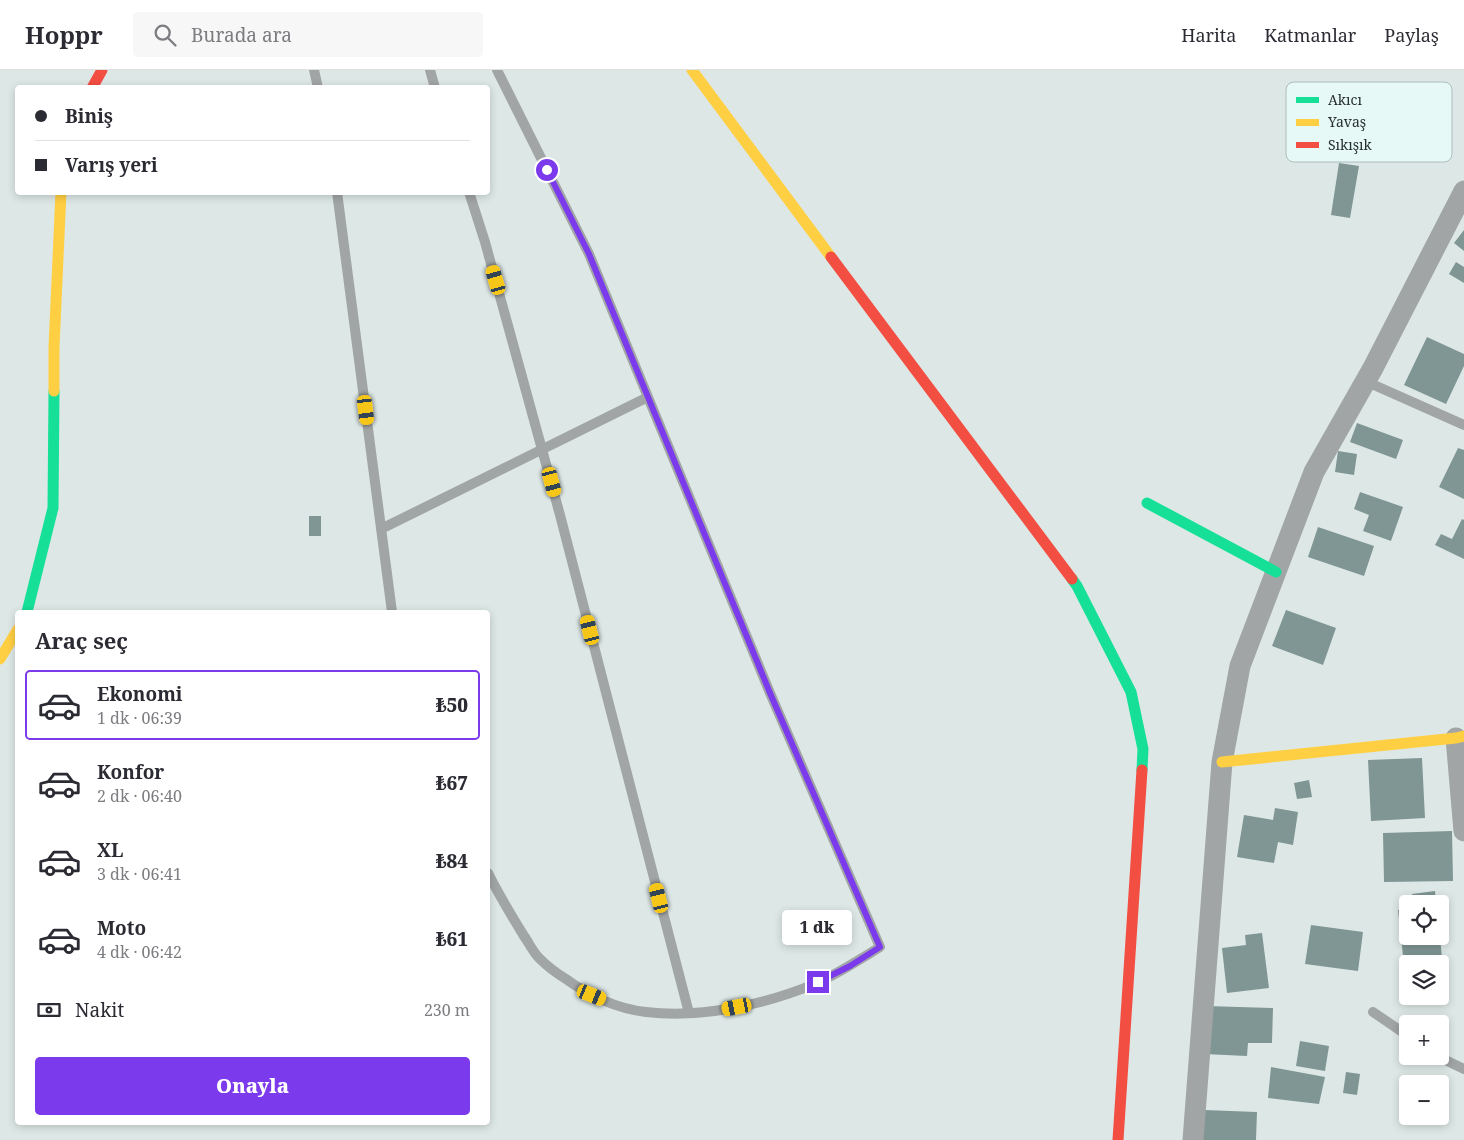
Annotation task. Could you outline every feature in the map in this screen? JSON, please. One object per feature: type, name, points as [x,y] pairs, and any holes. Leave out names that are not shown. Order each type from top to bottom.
[{"type":"street","points":[[94,85],[102,70]]},
{"type":"street","points":[[692,70],[1077,586],[1131,692],[1143,749],[1118,1140]]},
{"type":"street","points":[[1193,1140],[1222,762],[1240,666],[1314,472],[1365,381],[1464,191]]},
{"type":"street","points":[[28,610],[53,508],[54,347],[60,195]]},
{"type":"street","points":[[1146,503],[1276,572]]},
{"type":"street","points":[[0,659],[15,634]]},
{"type":"street","points":[[1222,762],[1460,737],[1464,831]]},
{"type":"lane","points":[[314,70],[317,85]]},
{"type":"lane","points":[[430,70],[434,85]]},
{"type":"lane","points":[[490,877],[507,909],[538,957],[567,980],[592,995],[618,1006],[632,1009],[667,1014],[721,1010],[754,1004],[785,995],[818,982],[850,966],[880,947],[770,693],[589,254],[497,70]]},
{"type":"lane","points":[[338,195],[392,610]]},
{"type":"lane","points":[[470,195],[543,449],[688,1013]]},
{"type":"lane","points":[[1365,381],[1464,425]]},
{"type":"lane","points":[[381,529],[648,397]]},
{"type":"lane","points":[[1374,1012],[1399,1030]]},
{"type":"lane","points":[[1449,1062],[1464,1069]]},
{"type":"building","points":[[1339,163],[1359,166],[1350,218],[1331,215]]},
{"type":"building","points":[[1464,230],[1464,251],[1454,243]]},
{"type":"building","points":[[1456,262],[1464,267],[1464,283],[1449,274]]},
{"type":"building","points":[[1427,337],[1464,354],[1464,366],[1446,404],[1404,385]]},
{"type":"building","points":[[1357,423],[1403,440],[1396,459],[1350,442]]},
{"type":"building","points":[[1458,448],[1464,450],[1464,499],[1439,487]]},
{"type":"building","points":[[1338,451],[1357,454],[1354,475],[1335,472]]},
{"type":"building","points":[[1360,492],[1403,507],[1391,541],[1363,531],[1369,515],[1354,509]]},
{"type":"building","points":[[309,516],[321,516],[321,536],[309,536]]},
{"type":"building","points":[[1462,519],[1464,520],[1464,559],[1435,545],[1441,534],[1452,539]]},
{"type":"building","points":[[1318,527],[1374,546],[1364,576],[1308,557]]},
{"type":"building","points":[[1286,610],[1336,628],[1323,665],[1272,646]]},
{"type":"building","points":[[1422,758],[1425,818],[1371,821],[1368,760]]},
{"type":"building","points":[[1309,780],[1312,797],[1297,799],[1294,783]]},
{"type":"building","points":[[1275,808],[1298,812],[1293,845],[1278,842],[1274,863],[1237,857],[1244,815],[1273,820]]},
{"type":"building","points":[[1452,831],[1453,881],[1384,882],[1383,833]]},
{"type":"building","points":[[1435,891],[1435,895],[1412,895]]},
{"type":"building","points":[[1311,925],[1363,932],[1358,971],[1305,964]]},
{"type":"building","points":[[1262,933],[1269,988],[1227,993],[1222,948],[1246,945],[1245,935]]},
{"type":"building","points":[[1402,945],[1441,945],[1442,955],[1403,955]]},
{"type":"building","points":[[1206,1006],[1273,1008],[1272,1043],[1248,1043],[1247,1056],[1204,1054]]},
{"type":"building","points":[[1300,1041],[1329,1046],[1325,1071],[1296,1066]]},
{"type":"building","points":[[1271,1067],[1325,1077],[1319,1104],[1268,1098]]},
{"type":"building","points":[[1346,1072],[1360,1074],[1357,1095],[1343,1093]]},
{"type":"building","points":[[1204,1110],[1257,1112],[1256,1140],[1202,1140]]},
{"type":"traffic: fast","points":[[28,610],[53,508],[54,391]]},
{"type":"traffic: fast","points":[[1147,503],[1276,572]]},
{"type":"traffic: fast","points":[[1072,579],[1131,692],[1143,749],[1142,770]]},
{"type":"traffic: slow","points":[[692,70],[831,257]]},
{"type":"traffic: slow","points":[[54,391],[54,347],[61,195]]},
{"type":"traffic: slow","points":[[0,659],[15,634]]},
{"type":"traffic: slow","points":[[1222,762],[1464,736]]},
{"type":"traffic: jam","points":[[94,85],[102,70]]},
{"type":"traffic: jam","points":[[831,257],[1072,579]]},
{"type":"traffic: jam","points":[[1118,1140],[1142,770]]},
{"type":"route","points":[[547,170],[589,254],[770,693],[880,947],[850,966],[818,982]]}]
